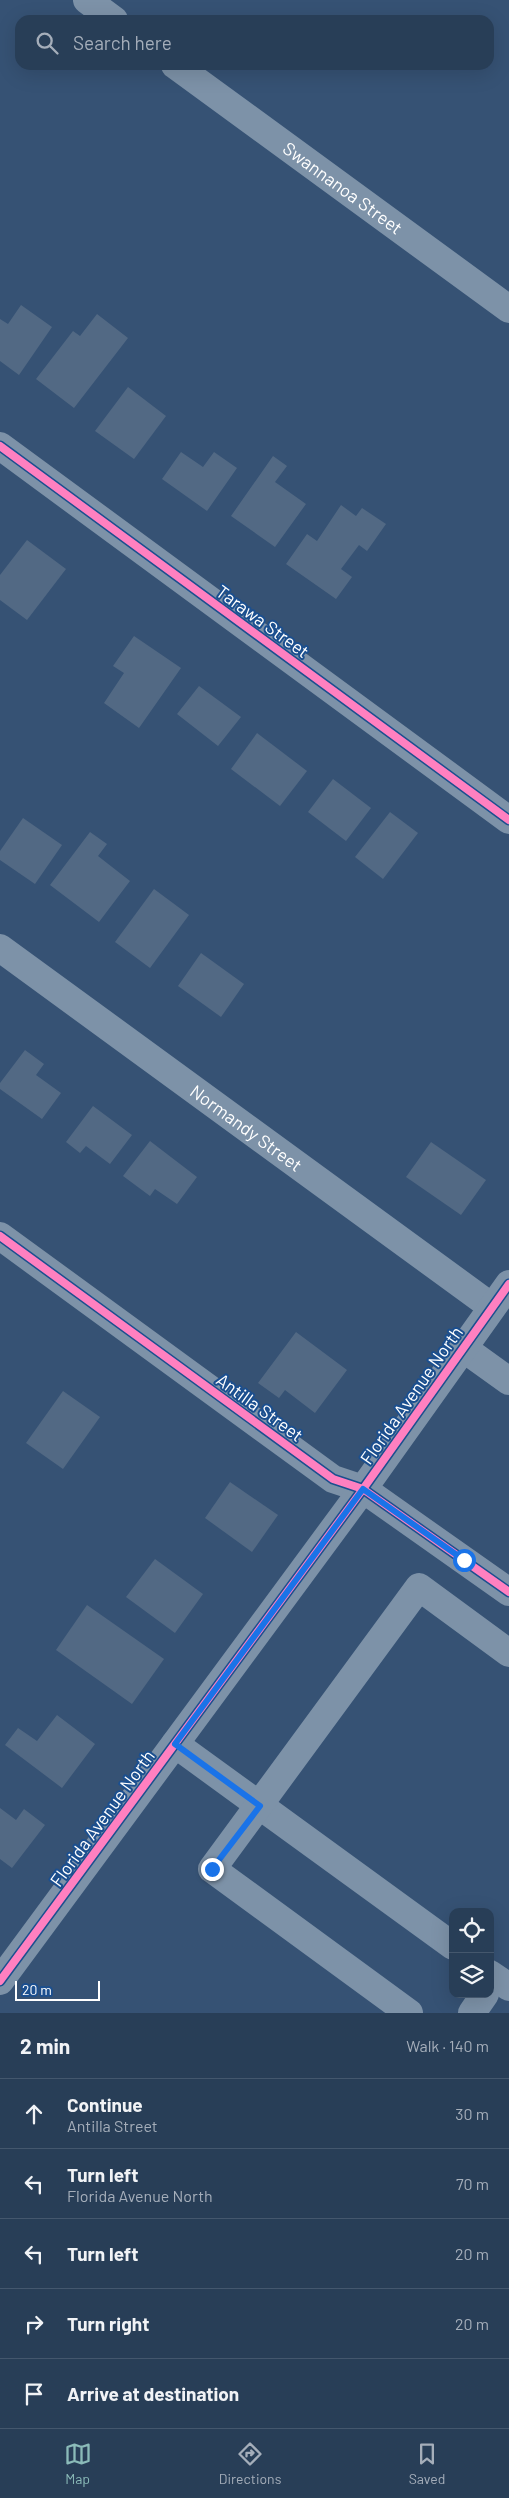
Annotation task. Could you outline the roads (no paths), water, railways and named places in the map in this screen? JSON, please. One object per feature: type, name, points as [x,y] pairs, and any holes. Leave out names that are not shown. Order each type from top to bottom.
[{"type":"street","points":[[86,0],[107,15]]},
{"type":"street","name":"Swannanoa Street","points":[[182,70],[509,309]]},
{"type":"street","name":"Tarawa Street","points":[[0,446],[509,820]]},
{"type":"street","name":"Normandy Street","points":[[0,948],[492,1307]]},
{"type":"street","name":"Antilla Street","points":[[0,1236],[333,1479],[363,1489],[509,1592]]},
{"type":"street","name":"Florida Avenue North","points":[[0,1981],[363,1489],[509,1284]]},
{"type":"street","points":[[463,1348],[509,1381]]},
{"type":"street","points":[[409,2013],[212,1869],[419,1587],[509,1653]]},
{"type":"street","points":[[175,1744],[449,1943]]},
{"type":"street","points":[[472,2013],[483,1998]]}]
